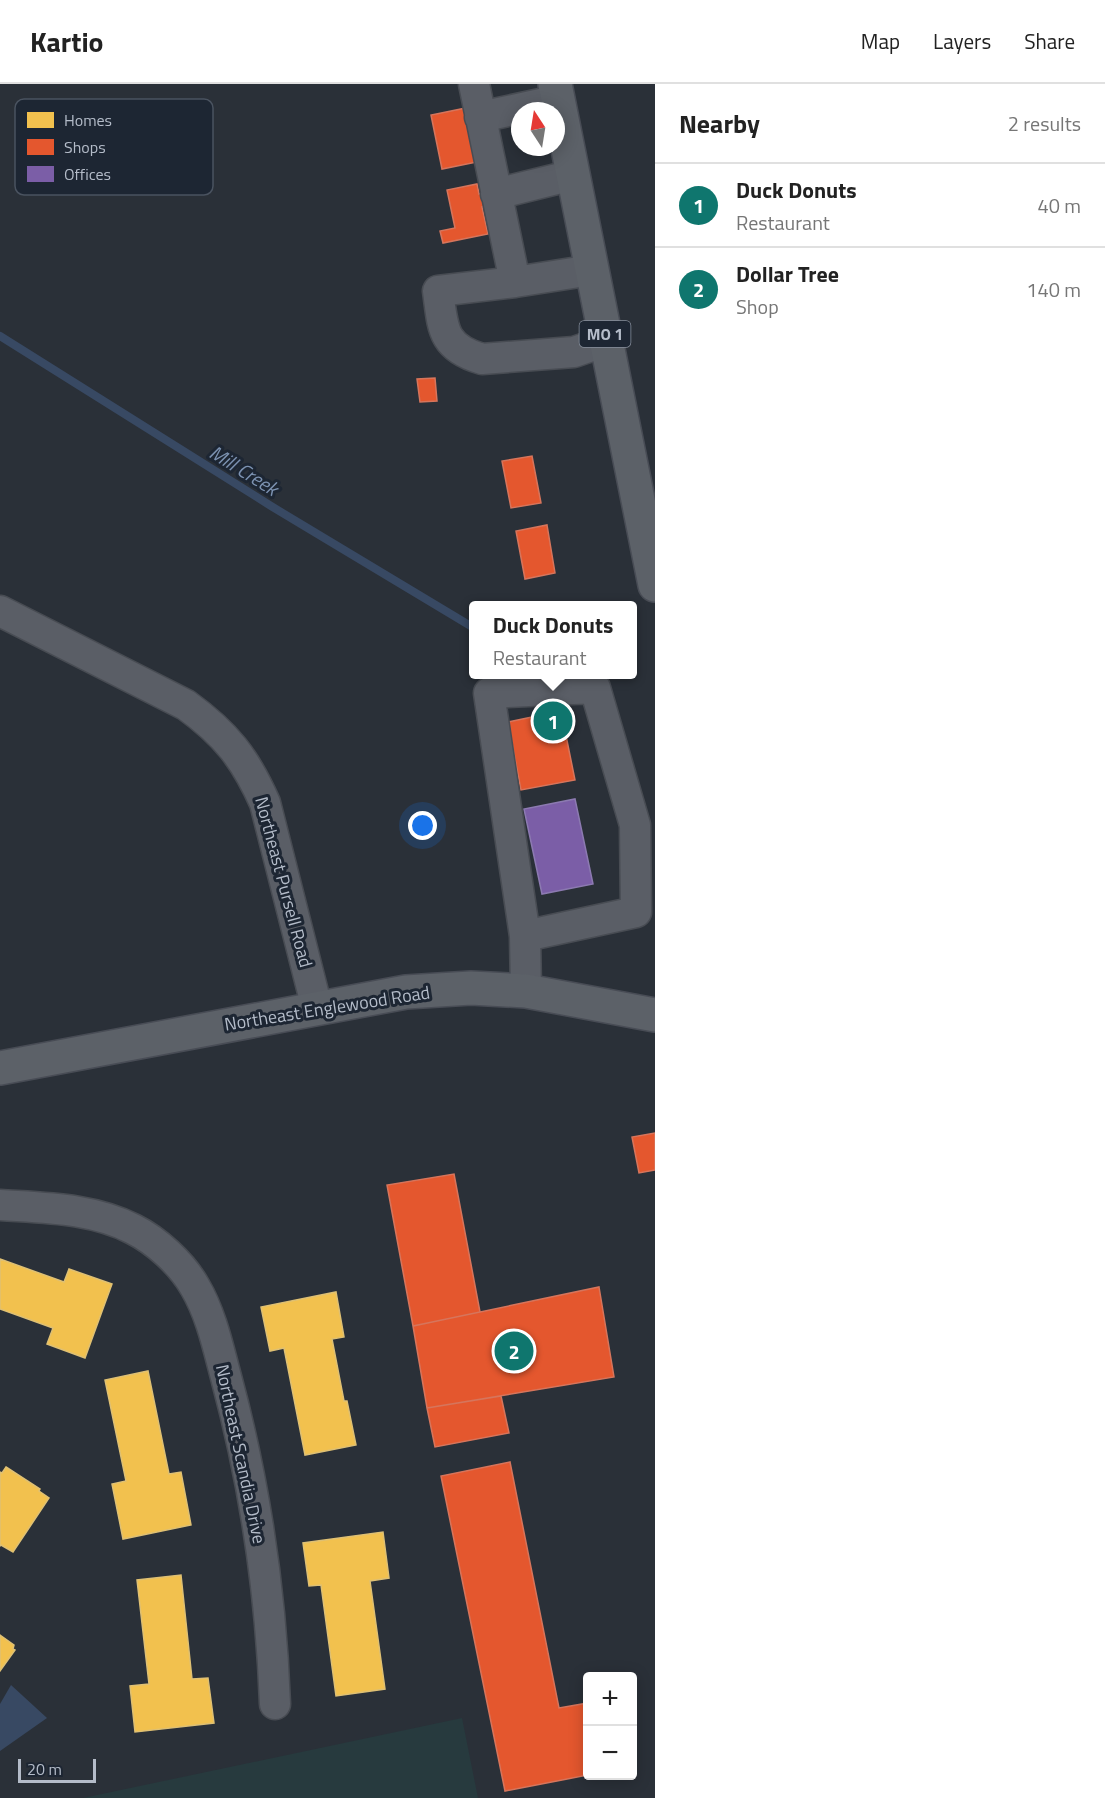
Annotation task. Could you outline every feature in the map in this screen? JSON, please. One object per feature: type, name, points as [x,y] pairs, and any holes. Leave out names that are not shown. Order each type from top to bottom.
[{"type":"main road","name":"MO 1","points":[[557,92],[654,571]]},
{"type":"main road","name":"Northeast Englewood Road","points":[[0,1068],[406,992],[471,988],[526,991],[652,1016]]},
{"type":"street","points":[[474,84],[515,282]]},
{"type":"street","points":[[480,117],[557,92]]},
{"type":"street","points":[[496,194],[573,175]]},
{"type":"street","points":[[592,270],[438,291],[444,333],[470,355],[482,359],[574,352],[606,341]]},
{"type":"street","name":"Northeast Pursell Road","points":[[0,611],[186,705],[210,722],[233,746],[252,773],[266,803],[316,1008]]},
{"type":"street","points":[[525,936],[636,912],[645,823],[595,688],[489,693],[525,936],[526,991]]},
{"type":"street","name":"Northeast Scandia Drive","points":[[0,1205],[85,1212],[134,1229],[163,1249],[187,1274],[196,1288],[212,1326],[237,1419],[252,1490],[267,1585],[275,1704]]},
{"type":"green space","points":[[462,1718],[478,1798],[83,1798]]},
{"type":"water","points":[[11,1685],[47,1718],[0,1751],[0,1704]]},
{"type":"building: Homes","points":[[0,1259],[64,1282],[69,1269],[112,1284],[85,1358],[47,1344],[53,1328],[0,1309]]},
{"type":"building: Homes","points":[[336,1292],[344,1337],[332,1339],[344,1401],[347,1401],[356,1445],[305,1455],[284,1348],[270,1351],[261,1307]]},
{"type":"building: Homes","points":[[148,1371],[169,1474],[181,1472],[191,1525],[123,1539],[112,1484],[126,1481],[105,1380]]},
{"type":"building: Homes","points":[[6,1467],[40,1489],[39,1491],[49,1498],[13,1552],[0,1546],[0,1472],[2,1473]]},
{"type":"building: Homes","points":[[383,1532],[389,1578],[370,1581],[385,1689],[336,1696],[321,1585],[309,1586],[303,1543]]},
{"type":"building: Homes","points":[[181,1575],[192,1679],[208,1678],[214,1723],[135,1732],[130,1686],[149,1684],[137,1580]]},
{"type":"building: Homes","points":[[0,1635],[14,1645],[15,1650],[0,1671]]},
{"type":"building: Shops","points":[[466,108],[477,162],[442,169],[431,115]]},
{"type":"building: Shops","points":[[477,184],[479,194],[487,192],[490,206],[482,207],[488,234],[443,243],[440,231],[455,228],[447,190]]},
{"type":"building: Shops","points":[[435,378],[437,401],[420,402],[417,379]]},
{"type":"building: Shops","points":[[532,456],[541,503],[511,508],[502,461]]},
{"type":"building: Shops","points":[[547,525],[555,573],[525,579],[516,531]]},
{"type":"building: Shops","points":[[561,711],[575,780],[521,790],[508,722]]},
{"type":"building: Shops","points":[[655,1133],[655,1170],[639,1173],[632,1137]]},
{"type":"building: Shops","points":[[454,1174],[480,1312],[413,1326],[387,1185]]},
{"type":"building: Shops","points":[[599,1287],[614,1377],[427,1408],[413,1326]]},
{"type":"building: Shops","points":[[501,1396],[509,1433],[435,1447],[427,1408]]},
{"type":"building: Shops","points":[[510,1462],[559,1708],[583,1704],[583,1776],[505,1791],[441,1476]]},
{"type":"building: Offices","points":[[575,799],[593,884],[542,894],[524,809]]},
{"type":"waterway","name":"Mill Creek","points":[[0,336],[271,506],[469,625]]},
{"type":"place","name":"Duck Donuts","points":[[553,721]]},
{"type":"place","name":"Dollar Tree","points":[[514,1351]]}]
